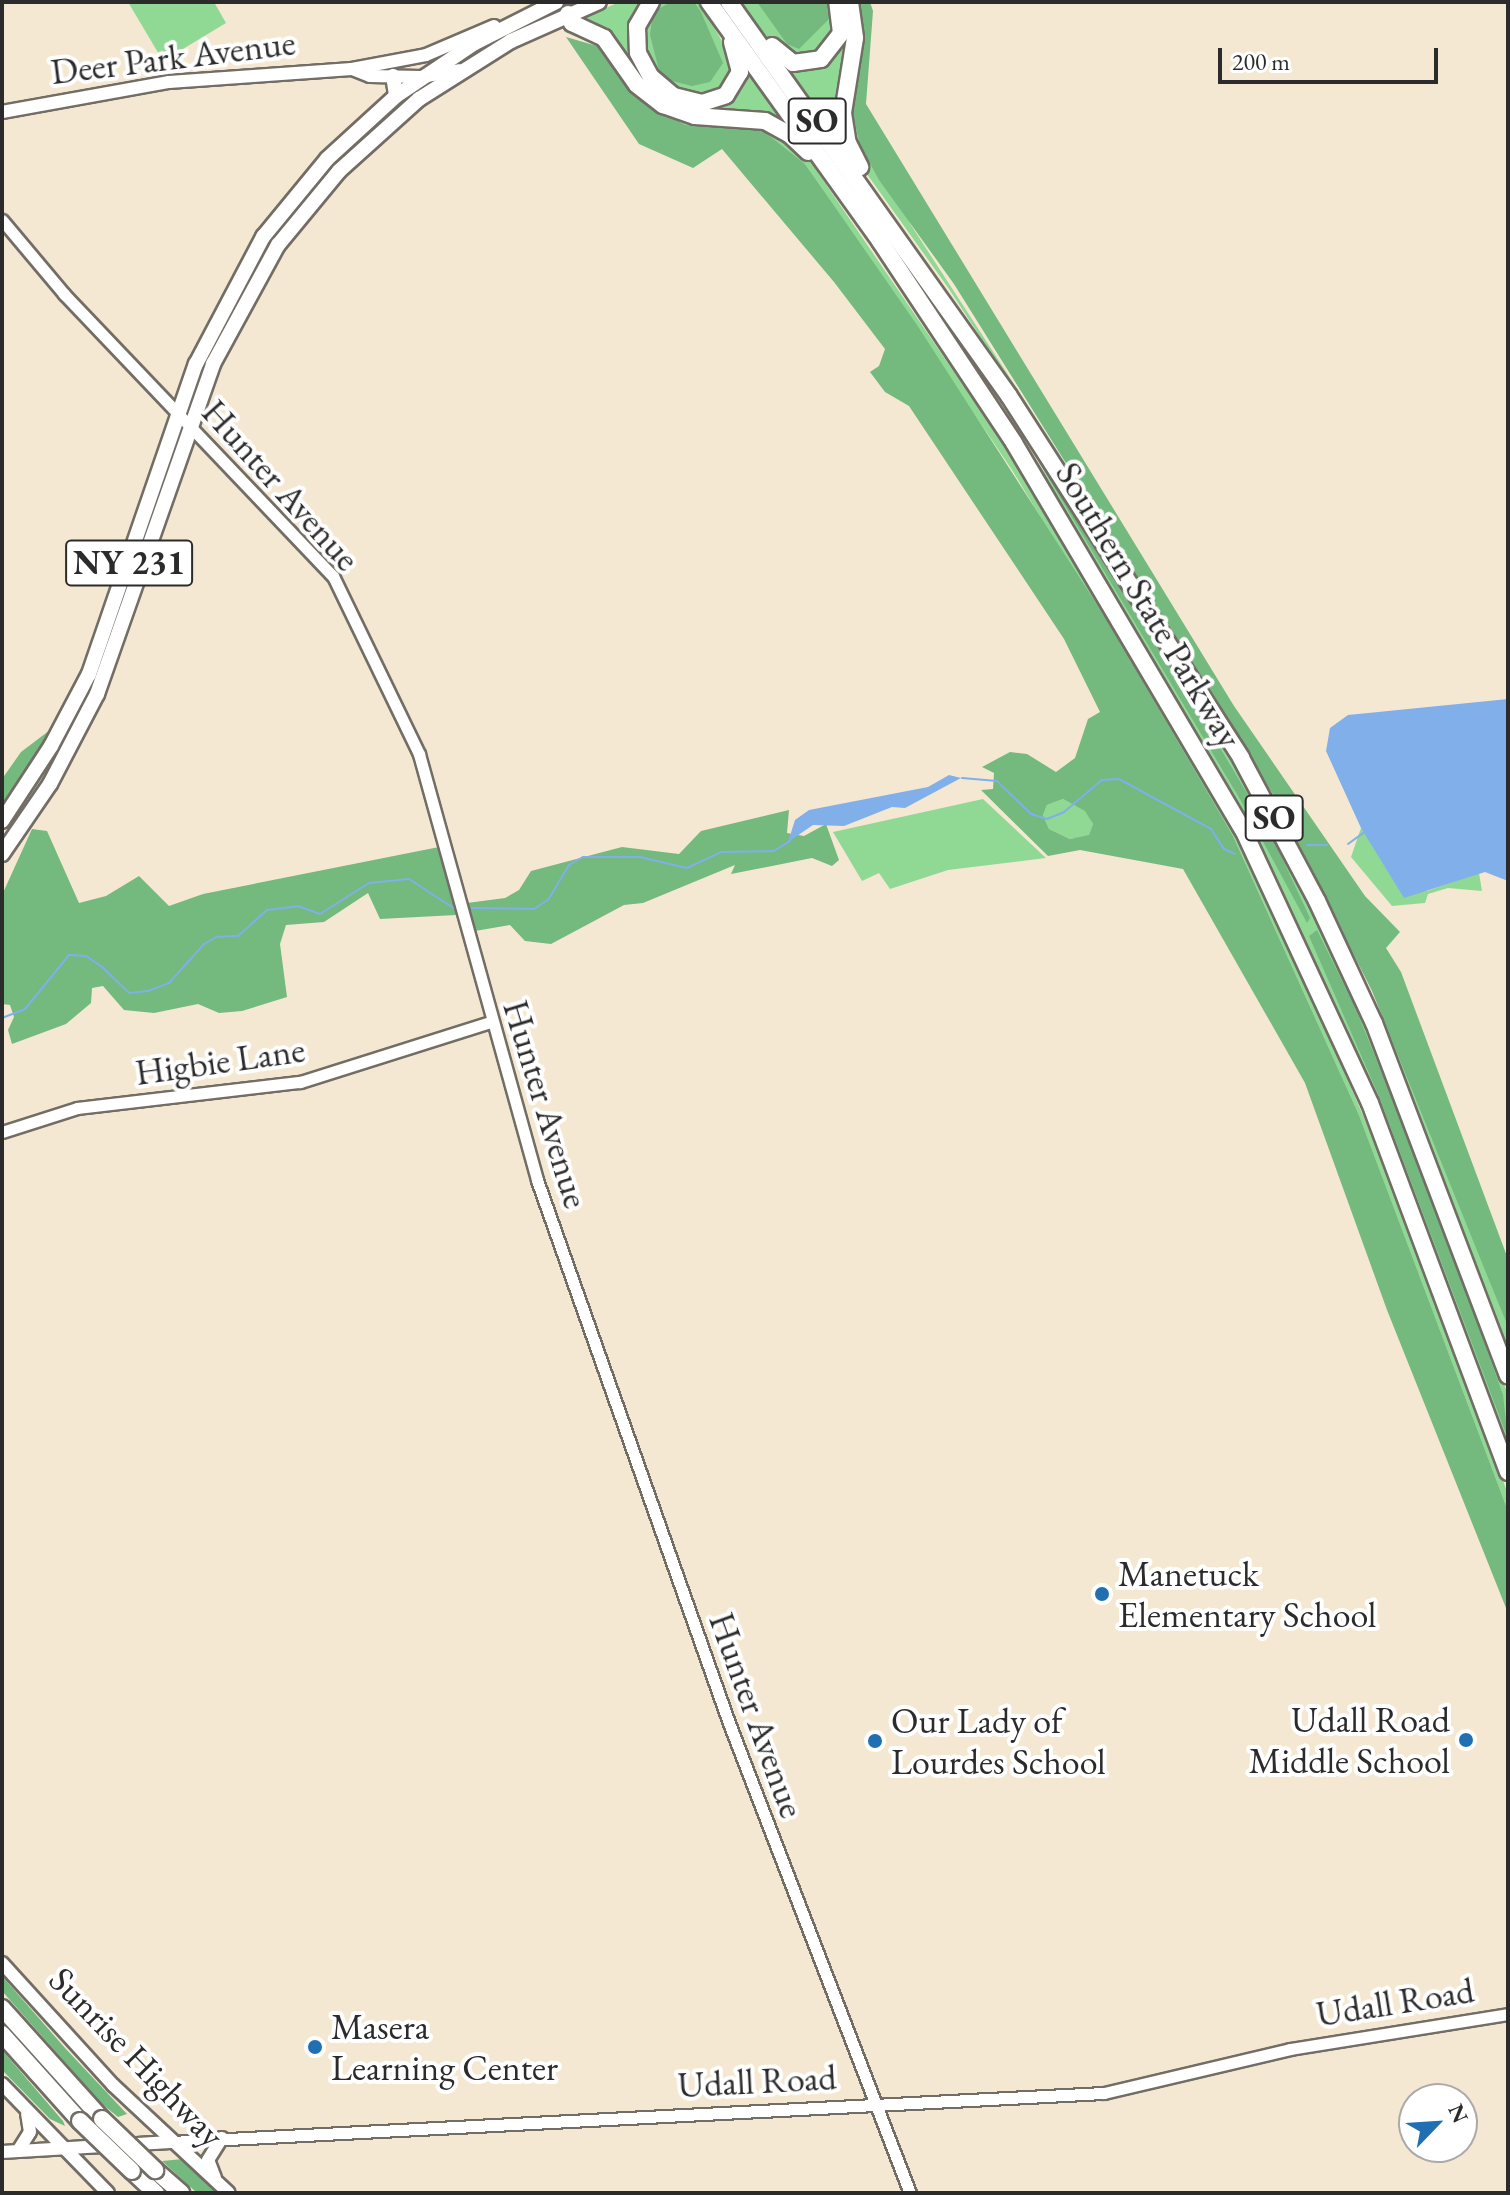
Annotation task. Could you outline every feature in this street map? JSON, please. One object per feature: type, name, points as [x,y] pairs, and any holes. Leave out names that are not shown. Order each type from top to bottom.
[{"type":"highway","points":[[651,2],[637,26],[638,53],[659,85],[686,100],[713,102],[733,88],[740,67],[727,27]]},
{"type":"highway","name":"Southern State Parkway","points":[[709,2],[849,197],[1057,511],[1258,859],[1370,1103],[1508,1472]]},
{"type":"highway","name":"Southern State Parkway","points":[[729,2],[887,219],[1128,575],[1280,829],[1394,1071],[1508,1375]]},
{"type":"highway","points":[[746,24],[785,60],[808,64],[825,57],[837,42],[842,21],[837,2]]},
{"type":"highway","points":[[850,2],[855,38],[844,95],[845,133],[887,219]]},
{"type":"highway","points":[[557,7],[572,23],[604,38],[637,85],[655,100],[695,116],[772,124],[795,139],[849,197]]},
{"type":"highway","name":"Sunrise Highway","points":[[2,2008],[102,2119],[181,2193]]},
{"type":"highway","points":[[2,2034],[80,2121],[156,2193]]},
{"type":"main road","name":"Deer Park Avenue","points":[[2,112],[169,82],[352,69],[434,52],[557,7],[599,2]]},
{"type":"main road","name":"Deer Park Avenue","points":[[352,69],[421,77],[465,69],[557,7]]},
{"type":"main road","name":"NY 231","points":[[2,821],[51,746],[89,674],[210,331],[263,237],[327,159],[396,96],[421,77],[557,7]]},
{"type":"main road","name":"NY 231","points":[[2,854],[62,765],[101,685],[191,424],[236,314],[298,219],[382,129],[465,69]]},
{"type":"main road","points":[[393,76],[396,96]]},
{"type":"main road","name":"Sunrise Highway","points":[[2,1963],[171,2142],[224,2189]]},
{"type":"main road","points":[[2,2084],[108,2193]]},
{"type":"main road","points":[[18,2151],[30,2132],[26,2111]]},
{"type":"main road","points":[[222,2138],[208,2160],[224,2189]]},
{"type":"main road","name":"Udall Road","points":[[2,2152],[171,2142]]},
{"type":"street","name":"Hunter Avenue","points":[[2,220],[56,285],[333,576],[419,754],[490,1022],[537,1180],[622,1425],[910,2193]]},
{"type":"street","name":"Higbie Lane","points":[[2,1132],[77,1108],[300,1082],[490,1022]]},
{"type":"street","name":"Udall Road","points":[[171,2142],[1104,2093],[1290,2049],[1508,2014]]},
{"type":"green space","points":[[128,2],[214,2],[226,23],[163,61]]},
{"type":"green space","points":[[619,2],[644,2],[639,12],[645,76],[710,106],[745,68],[793,131],[666,105],[582,19]]},
{"type":"green space","points":[[660,2],[699,2],[735,63],[728,89],[694,99],[661,82],[642,55],[643,18]]},
{"type":"green space","points":[[671,2],[694,2],[701,12],[723,63],[710,82],[692,86],[672,81],[659,70],[650,35],[653,12]]},
{"type":"green space","points":[[739,2],[832,2],[837,26],[810,60],[776,50]]},
{"type":"green space","points":[[757,2],[828,2],[832,16],[799,49],[787,44]]},
{"type":"green space","points":[[853,2],[859,2],[864,30],[851,107],[911,225],[1176,634],[1274,796],[1330,902],[1413,1085],[1508,1327],[1508,1356],[1386,1033],[1271,797],[1096,515],[949,289],[859,163],[847,116]]},
{"type":"green space","points":[[859,2],[870,2],[873,11],[866,104],[1234,706],[1365,896],[1400,932],[1386,948],[1401,972],[1508,1259],[1508,1327],[1372,991],[1274,796],[954,284],[879,180],[860,145],[851,107],[864,30]]},
{"type":"green space","points":[[850,17],[840,143],[783,66],[807,69]]},
{"type":"green space","points":[[563,31],[592,35],[634,89],[778,133],[808,158],[1008,451],[1195,761],[1278,919],[1385,1166],[1508,1494],[1508,1511],[1359,1115],[1233,836],[1012,470],[805,164],[731,126],[686,125],[658,111],[632,93],[597,46]]},
{"type":"green space","points":[[566,37],[597,46],[632,93],[658,111],[686,125],[762,130],[805,164],[917,325],[1105,617],[1233,836],[1359,1115],[1508,1511],[1508,1613],[1387,1310],[1305,1083],[1183,869],[1080,850],[1048,856],[981,790],[993,789],[994,773],[982,767],[1010,752],[1027,754],[1056,772],[1075,758],[1088,719],[1100,712],[1064,639],[909,406],[885,392],[870,372],[879,366],[885,349],[834,282],[722,149],[693,168],[639,144]],"holes":[[[1063,799],[1085,811],[1093,824],[1089,835],[1070,839],[1049,829],[1043,815],[1047,805]]]},
{"type":"green space","points":[[1025,444],[1078,520],[1082,517],[1222,738],[1326,936],[1423,1162],[1508,1395],[1508,1457],[1382,1116],[1284,896],[1222,778]]},
{"type":"green space","points":[[1033,452],[1168,660],[1270,832],[1310,918],[1307,923],[1241,801]]},
{"type":"green space","points":[[50,730],[2,810],[2,779],[21,752]]},
{"type":"green space","points":[[983,799],[1046,858],[948,870],[890,889],[879,873],[862,881],[833,832]]},
{"type":"green space","points":[[1063,799],[1086,811],[1093,824],[1089,836],[1070,839],[1049,829],[1043,815],[1047,805]]},
{"type":"green space","points":[[789,810],[787,833],[804,836],[826,824],[839,860],[832,866],[812,858],[731,874],[735,865],[643,903],[624,905],[551,944],[525,941],[510,925],[475,931],[467,903],[505,898],[519,890],[531,871],[622,847],[679,854],[701,831]]},
{"type":"green space","points":[[1361,828],[1427,891],[1479,873],[1482,891],[1448,888],[1428,894],[1425,903],[1392,906],[1351,857]]},
{"type":"green space","points":[[32,829],[47,831],[79,903],[106,896],[139,876],[169,906],[203,894],[439,847],[456,915],[380,919],[368,893],[324,922],[286,925],[280,944],[287,997],[242,1011],[219,1013],[198,1004],[154,1013],[124,1010],[103,986],[92,988],[91,1003],[66,1024],[12,1044],[8,1030],[14,1017],[10,1005],[2,1004],[2,895]]},
{"type":"green space","points":[[1317,930],[1355,1007],[1434,1201],[1503,1395],[1508,1439],[1378,1094],[1309,936]]},
{"type":"green space","points":[[2,1976],[127,2114],[118,2117],[102,2104],[2,1991]]},
{"type":"green space","points":[[2,2050],[65,2126],[50,2119],[2,2070]]},
{"type":"green space","points":[[183,2159],[224,2193],[197,2193],[162,2161]]},
{"type":"water","points":[[1508,699],[1508,881],[1485,872],[1404,898],[1361,828],[1326,751],[1330,728],[1348,715]]},
{"type":"water","points":[[949,775],[961,778],[905,808],[892,807],[844,826],[813,825],[788,842],[795,820],[809,810],[928,787]]},
{"type":"waterway","points":[[962,778],[997,781],[1031,814],[1047,819],[1064,812],[1102,780],[1119,779],[1211,829],[1224,849],[1235,854]]},
{"type":"waterway","points":[[1348,844],[1366,831]]},
{"type":"waterway","points":[[472,908],[534,909],[548,900],[569,865],[583,857],[640,857],[687,868],[721,852],[774,851],[790,841]]},
{"type":"waterway","points":[[1307,845],[1327,845]]},
{"type":"waterway","points":[[2,1018],[25,1009],[69,955],[86,956],[129,993],[148,991],[169,983],[204,944],[216,937],[238,936],[267,910],[298,906],[320,914],[369,883],[409,879],[455,909]]},
{"type":"place","name":"Manetuck Elementary School","points":[[1102,1594]]},
{"type":"place","name":"Udall Road Middle School","points":[[1466,1740]]},
{"type":"place","name":"Our Lady of Lourdes School","points":[[875,1741]]},
{"type":"place","name":"Masera Learning Center","points":[[315,2047]]}]
